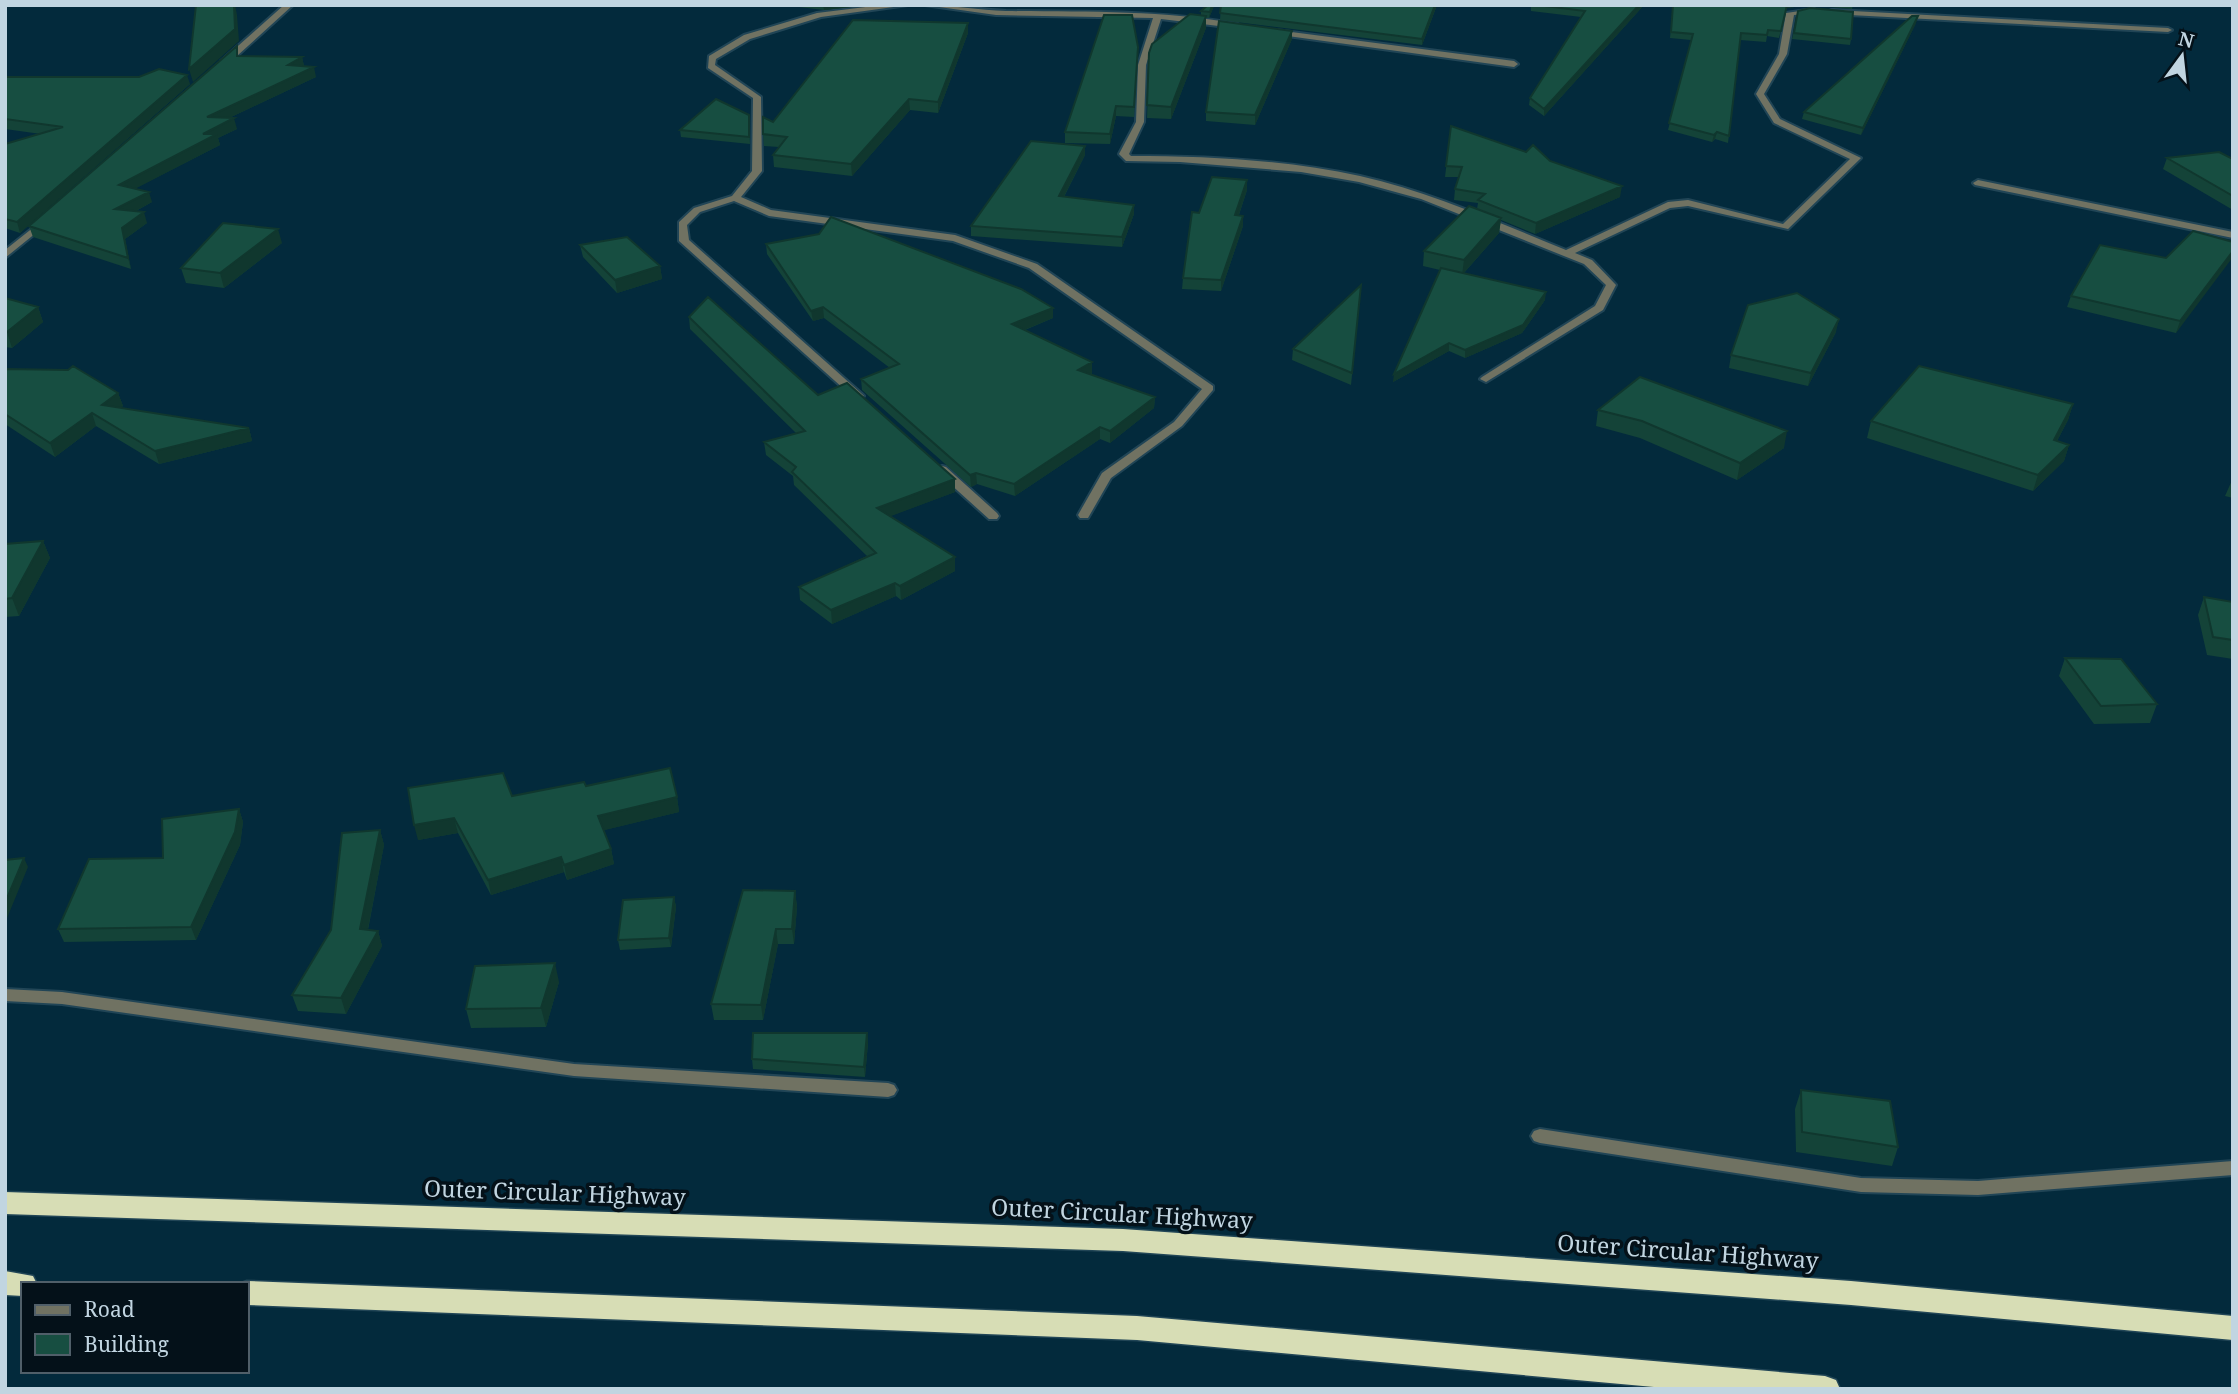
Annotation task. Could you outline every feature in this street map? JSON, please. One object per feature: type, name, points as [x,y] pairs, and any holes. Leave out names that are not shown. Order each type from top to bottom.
[{"type":"highway","name":"Outer Circular Highway","points":[[5,1203],[1123,1240],[1851,1293],[2233,1328]]},
{"type":"highway","points":[[248,1293],[1137,1328],[1825,1389]]},
{"type":"street","points":[[218,68],[289,5]]},
{"type":"street","points":[[869,406],[684,241],[682,225],[697,210],[735,198],[757,171],[757,97],[711,66],[712,58],[747,37],[820,15],[904,5]]},
{"type":"street","points":[[929,5],[996,13],[1158,16],[1240,27]]},
{"type":"street","points":[[1885,5],[1891,17]]},
{"type":"street","points":[[1566,254],[1668,205],[1688,203],[1785,227],[1856,158],[1777,121],[1760,94],[1783,54],[1790,13],[1809,10],[1891,17],[2168,30]]},
{"type":"street","points":[[1158,16],[1142,65],[1140,122],[1124,154],[1129,159],[1180,159],[1301,169],[1360,179],[1424,197],[1588,262],[1611,285],[1599,308],[1486,379]]},
{"type":"street","points":[[1268,31],[1514,64]]},
{"type":"street","points":[[1978,183],[2233,235]]},
{"type":"street","points":[[735,198],[769,213],[955,238],[1033,266],[1209,388],[1178,424],[1106,476],[1084,515]]},
{"type":"street","points":[[5,255],[56,212]]},
{"type":"street","points":[[931,461],[993,516]]},
{"type":"street","points":[[5,995],[62,998],[574,1070],[888,1090]]},
{"type":"street","points":[[1540,1136],[1861,1185],[1978,1188],[2233,1168]]},
{"type":"building","points":[[196,5],[234,5],[235,29],[189,69]]},
{"type":"building","points":[[1212,5],[1210,12],[1201,11]]},
{"type":"building","points":[[1221,5],[1435,5],[1422,39],[1220,13]]},
{"type":"building","points":[[1537,5],[1639,5],[1544,109],[1530,98],[1585,11]]},
{"type":"building","points":[[1673,5],[1787,5],[1781,31],[1768,30],[1767,35],[1741,33],[1729,136],[1717,132],[1714,135],[1669,123],[1693,34],[1671,32]]},
{"type":"building","points":[[1810,8],[1853,12],[1851,39],[1794,33],[1798,11]]},
{"type":"building","points":[[1190,14],[1206,16],[1171,107],[1147,105],[1149,53],[1152,44]]},
{"type":"building","points":[[1104,15],[1132,15],[1138,47],[1134,107],[1116,106],[1110,134],[1065,132]]},
{"type":"building","points":[[1912,16],[1918,16],[1863,128],[1804,112]]},
{"type":"building","points":[[853,20],[968,23],[938,102],[909,99],[851,164],[773,155],[787,137],[763,134],[763,117],[773,122]]},
{"type":"building","points":[[1219,21],[1292,31],[1255,115],[1206,112]]},
{"type":"building","points":[[237,46],[237,56],[302,57],[288,65],[314,67],[207,117],[234,118],[203,134],[217,134],[119,185],[149,192],[115,209],[144,212],[122,228],[128,258],[29,226]]},
{"type":"building","points":[[159,69],[187,75],[17,222],[5,219],[5,144],[63,127],[5,119],[5,77],[139,77]]},
{"type":"building","points":[[716,99],[749,115],[749,137],[680,130]]},
{"type":"building","points":[[1451,126],[1526,152],[1533,145],[1550,161],[1622,186],[1536,223],[1478,200],[1485,194],[1455,189],[1462,167],[1446,166]]},
{"type":"building","points":[[1031,141],[1085,146],[1059,196],[1134,205],[1122,237],[971,226]]},
{"type":"building","points":[[2219,152],[2233,159],[2233,196],[2167,158]]},
{"type":"building","points":[[1212,177],[1247,180],[1235,215],[1243,216],[1221,280],[1183,278],[1192,212],[1199,213]]},
{"type":"building","points":[[1469,206],[1501,218],[1464,260],[1424,251]]},
{"type":"building","points":[[831,217],[1021,289],[1053,308],[1012,324],[1092,362],[1078,370],[1155,397],[1110,431],[1100,427],[1014,484],[976,473],[970,475],[861,379],[899,364],[823,307],[811,311],[766,244],[819,234]]},
{"type":"building","points":[[223,223],[278,229],[220,273],[181,268]]},
{"type":"building","points":[[2193,231],[2233,242],[2233,251],[2180,321],[2071,296],[2100,245],[2166,258]]},
{"type":"building","points":[[627,237],[660,266],[615,280],[580,245]]},
{"type":"building","points":[[1441,268],[1546,292],[1523,325],[1465,350],[1449,343],[1394,374]]},
{"type":"building","points":[[1361,285],[1352,373],[1293,349]]},
{"type":"building","points":[[1797,293],[1839,319],[1811,373],[1731,355],[1748,305]]},
{"type":"building","points":[[708,297],[818,395],[847,383],[955,479],[877,508],[955,557],[900,586],[895,583],[831,610],[799,587],[876,553],[792,472],[796,467],[764,442],[805,431],[689,317]]},
{"type":"building","points":[[5,298],[38,307],[5,332]]},
{"type":"building","points":[[73,366],[118,393],[102,405],[249,428],[155,451],[92,413],[50,443],[5,414],[5,369],[68,370]]},
{"type":"building","points":[[1919,366],[2073,404],[2054,440],[2069,445],[2038,475],[1871,421]]},
{"type":"building","points":[[1640,377],[1787,431],[1740,463],[1642,421],[1598,410]]},
{"type":"building","points":[[43,541],[12,598],[5,599],[5,544]]},
{"type":"building","points":[[2204,597],[2233,602],[2233,640],[2213,637]]},
{"type":"building","points":[[2065,658],[2121,659],[2157,704],[2101,706]]},
{"type":"building","points":[[670,768],[677,797],[598,816],[611,849],[564,865],[561,857],[488,880],[454,818],[414,825],[408,788],[503,773],[512,796],[584,782],[586,786]]},
{"type":"building","points":[[239,809],[235,832],[191,927],[58,929],[89,859],[163,858],[162,819]]},
{"type":"building","points":[[380,830],[360,929],[378,931],[341,998],[292,995],[331,930],[342,833]]},
{"type":"building","points":[[24,858],[5,903],[5,860]]},
{"type":"building","points":[[743,890],[795,891],[792,929],[776,929],[761,1005],[711,1004]]},
{"type":"building","points":[[674,897],[669,938],[618,940],[623,900]]},
{"type":"building","points":[[555,963],[541,1008],[466,1009],[475,966]]},
{"type":"building","points":[[753,1033],[867,1033],[864,1067],[752,1059]]},
{"type":"building","points":[[1801,1090],[1890,1101],[1898,1147],[1802,1132]]}]
